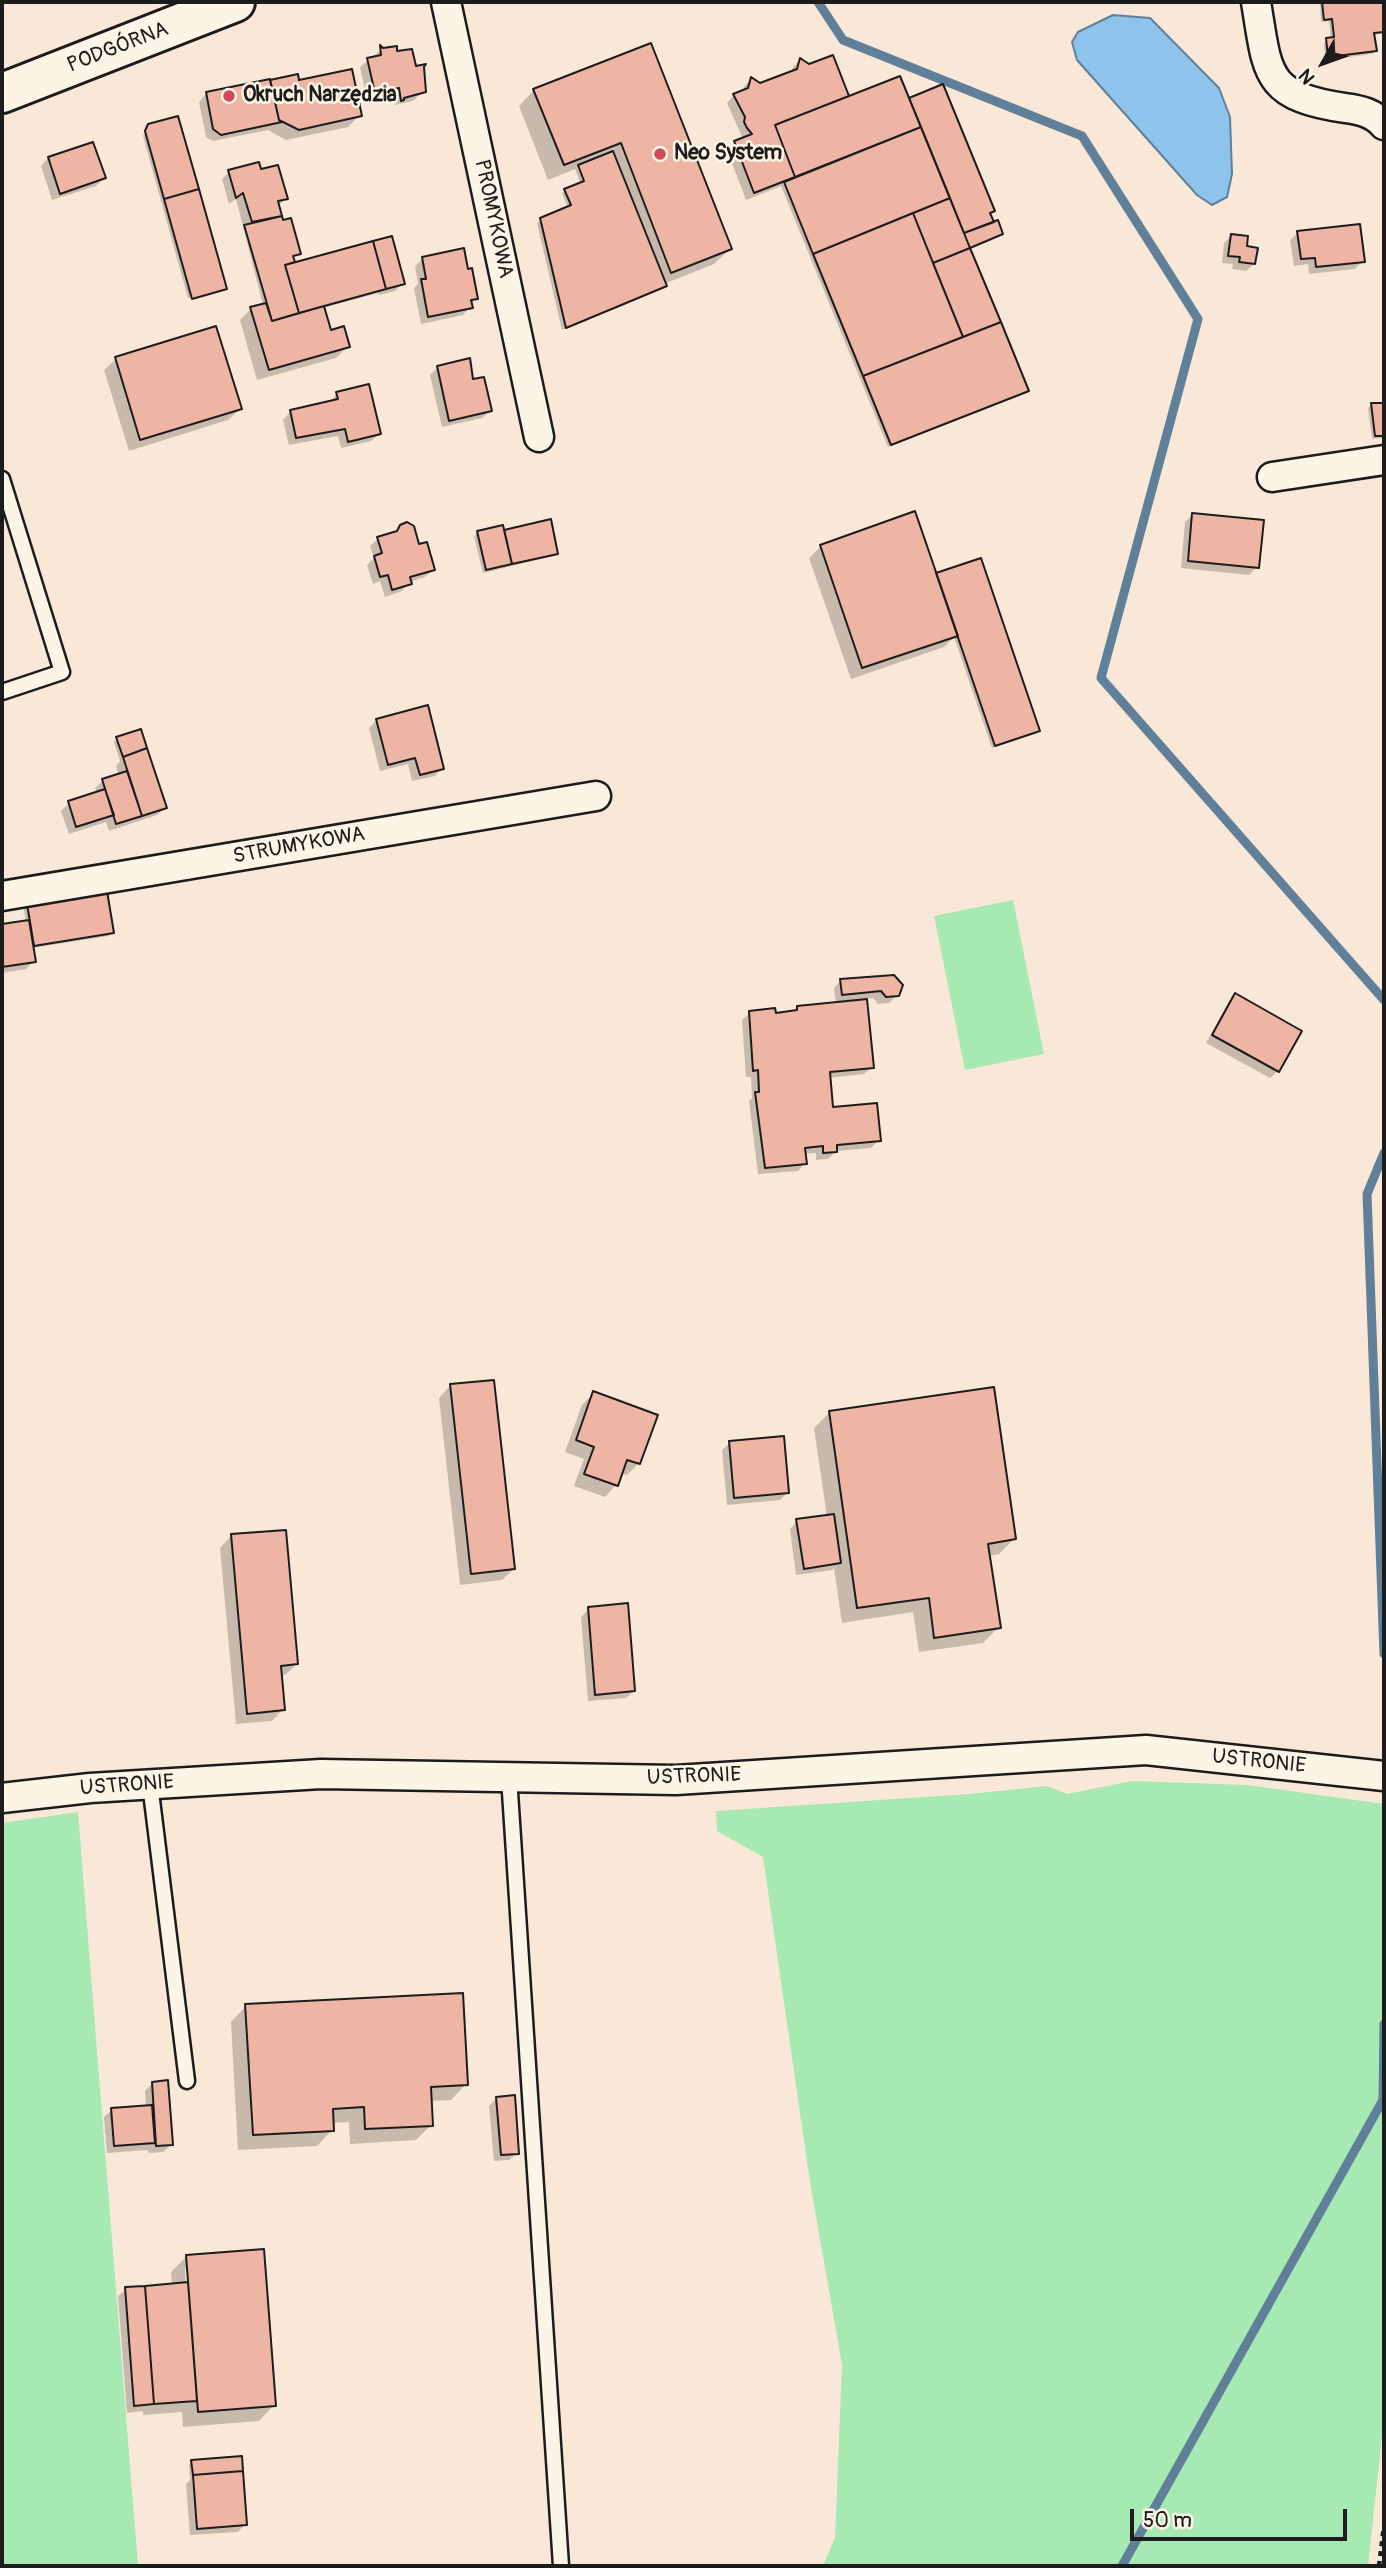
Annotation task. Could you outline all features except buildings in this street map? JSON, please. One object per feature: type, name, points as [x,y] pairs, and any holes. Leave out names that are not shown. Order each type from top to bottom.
[{"type":"main road","name":"PODGÓRNA","points":[[2,93],[235,2]]},
{"type":"street","name":"PROMYKOWA","points":[[446,2],[539,437]]},
{"type":"street","points":[[1256,2],[1266,63],[1278,84],[1300,98],[1362,110],[1384,125]]},
{"type":"street","points":[[1272,477],[1384,460]]},
{"type":"street","name":"STRUMYKOWA","points":[[2,896],[596,796]]},
{"type":"street","name":"USTRONIE","points":[[2,1798],[150,1784],[321,1774],[676,1780],[1146,1750],[1384,1776]]},
{"type":"lane","points":[[2,479],[62,672],[2,692]]},
{"type":"lane","points":[[509,1777],[561,2566]]},
{"type":"lane","points":[[150,1784],[187,2081]]},
{"type":"path","points":[[1379,2566],[1384,2526]]},
{"type":"green space","points":[[1013,900],[1044,1054],[965,1070],[934,916]]},
{"type":"green space","points":[[1132,1781],[1247,1785],[1384,1804],[1384,2418],[1368,2566],[823,2566],[835,2538],[842,2365],[810,2182],[763,1857],[717,1831],[716,1811],[969,1794],[1047,1786],[1067,1794]]},
{"type":"green space","points":[[78,1812],[138,2566],[2,2566],[2,1823]]},
{"type":"water","points":[[1113,15],[1150,18],[1219,88],[1230,117],[1232,174],[1227,197],[1212,205],[1197,195],[1077,60],[1072,42],[1078,32]]},
{"type":"waterway","points":[[818,2],[843,40],[1082,136],[1198,319],[1101,678],[1384,1000]]},
{"type":"waterway","points":[[1384,1153],[1367,1194],[1384,1654]]},
{"type":"waterway","points":[[1122,2566],[1383,2100],[1384,2024]]},
{"type":"place","name":"Okruch Narzędzia","points":[[229,96]]},
{"type":"place","name":"Neo System","points":[[660,154]]}]
